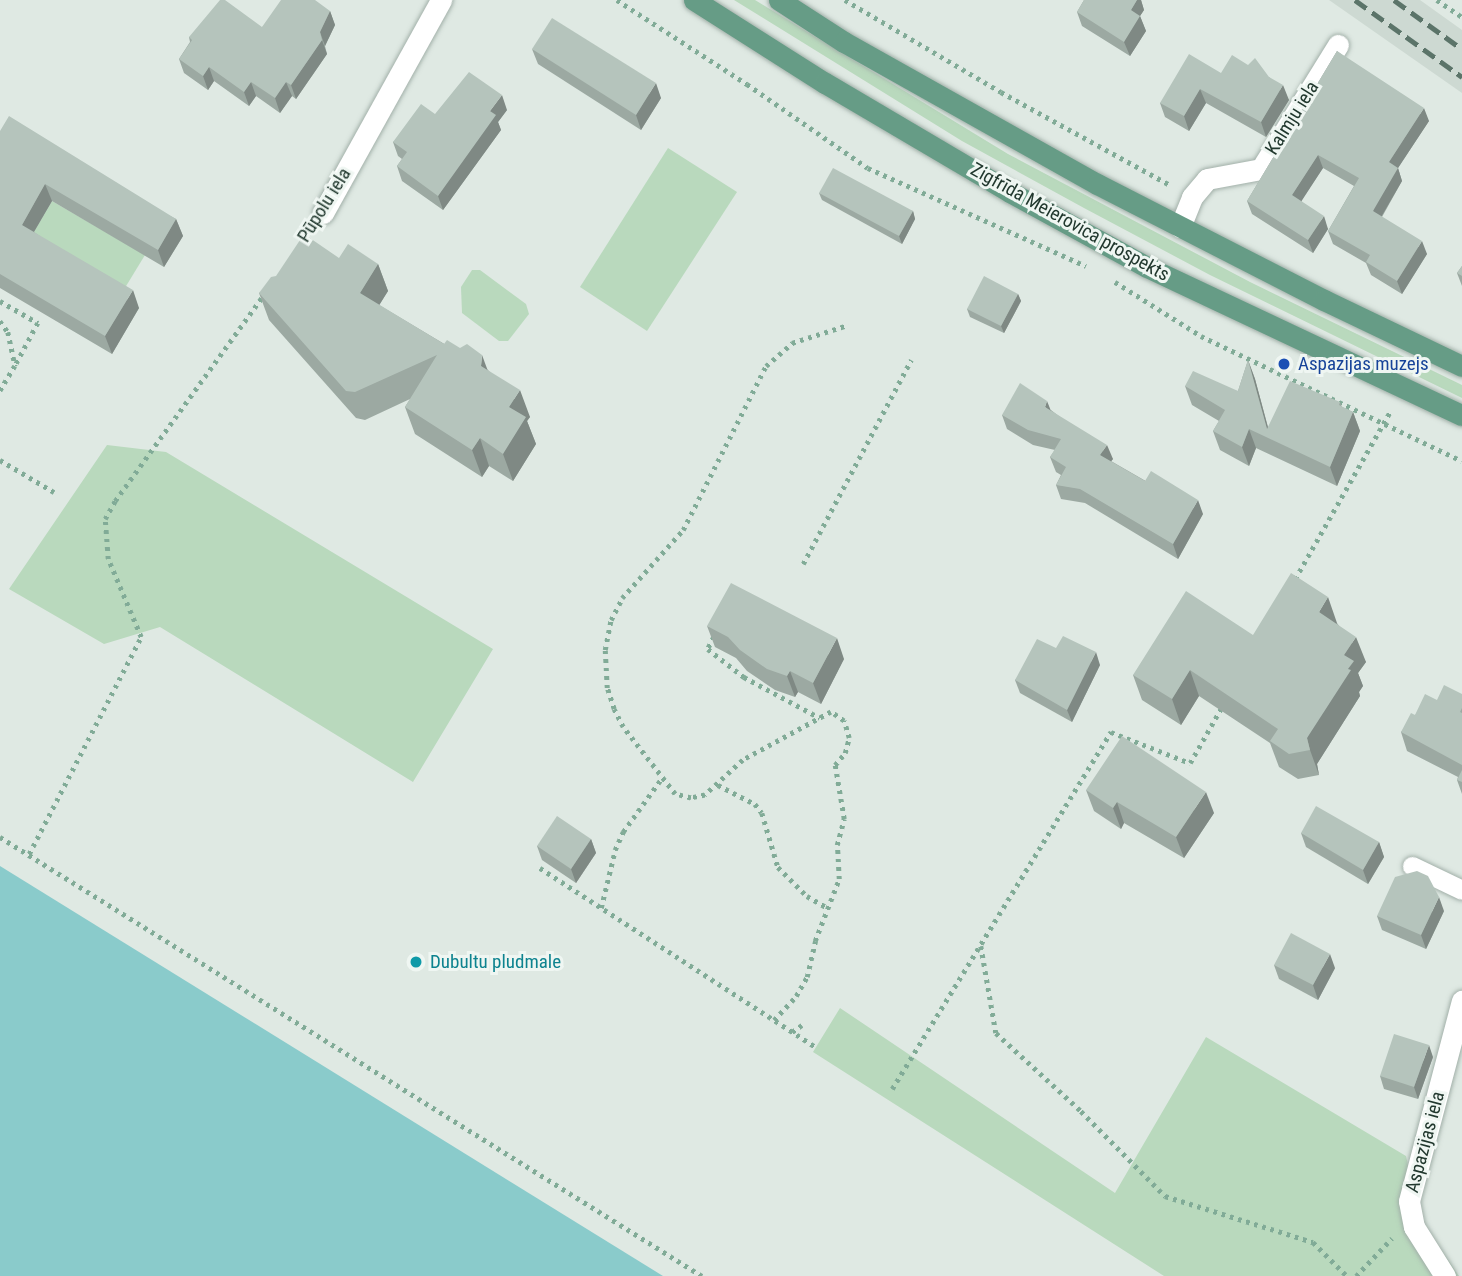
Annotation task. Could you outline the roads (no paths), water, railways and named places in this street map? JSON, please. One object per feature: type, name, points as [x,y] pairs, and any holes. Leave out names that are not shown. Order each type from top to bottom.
[{"type":"main road","name":"Zigfrīda Meierovica prospekts","points":[[694,0],[825,83],[1113,248],[1462,415]]},
{"type":"main road","points":[[779,0],[844,42],[1180,227],[1462,366]]},
{"type":"street","name":"Pūpolu iela","points":[[323,213],[441,0]]},
{"type":"street","name":"Kalmju iela","points":[[1180,227],[1192,197],[1207,179],[1261,169],[1338,45]]},
{"type":"street","name":"Aspazijas iela","points":[[1445,1276],[1414,1227],[1410,1209],[1462,1001]]},
{"type":"lane","points":[[1412,866],[1462,890]]},
{"type":"water","points":[[0,866],[663,1276],[0,1276]]},
{"type":"railway","points":[[1355,0],[1462,77]]},
{"type":"railway","points":[[1394,0],[1462,49]]},
{"type":"place","name":"Aspazijas muzejs","points":[[1284,364]]},
{"type":"place","name":"Dubultu pludmale","points":[[416,962]]}]
